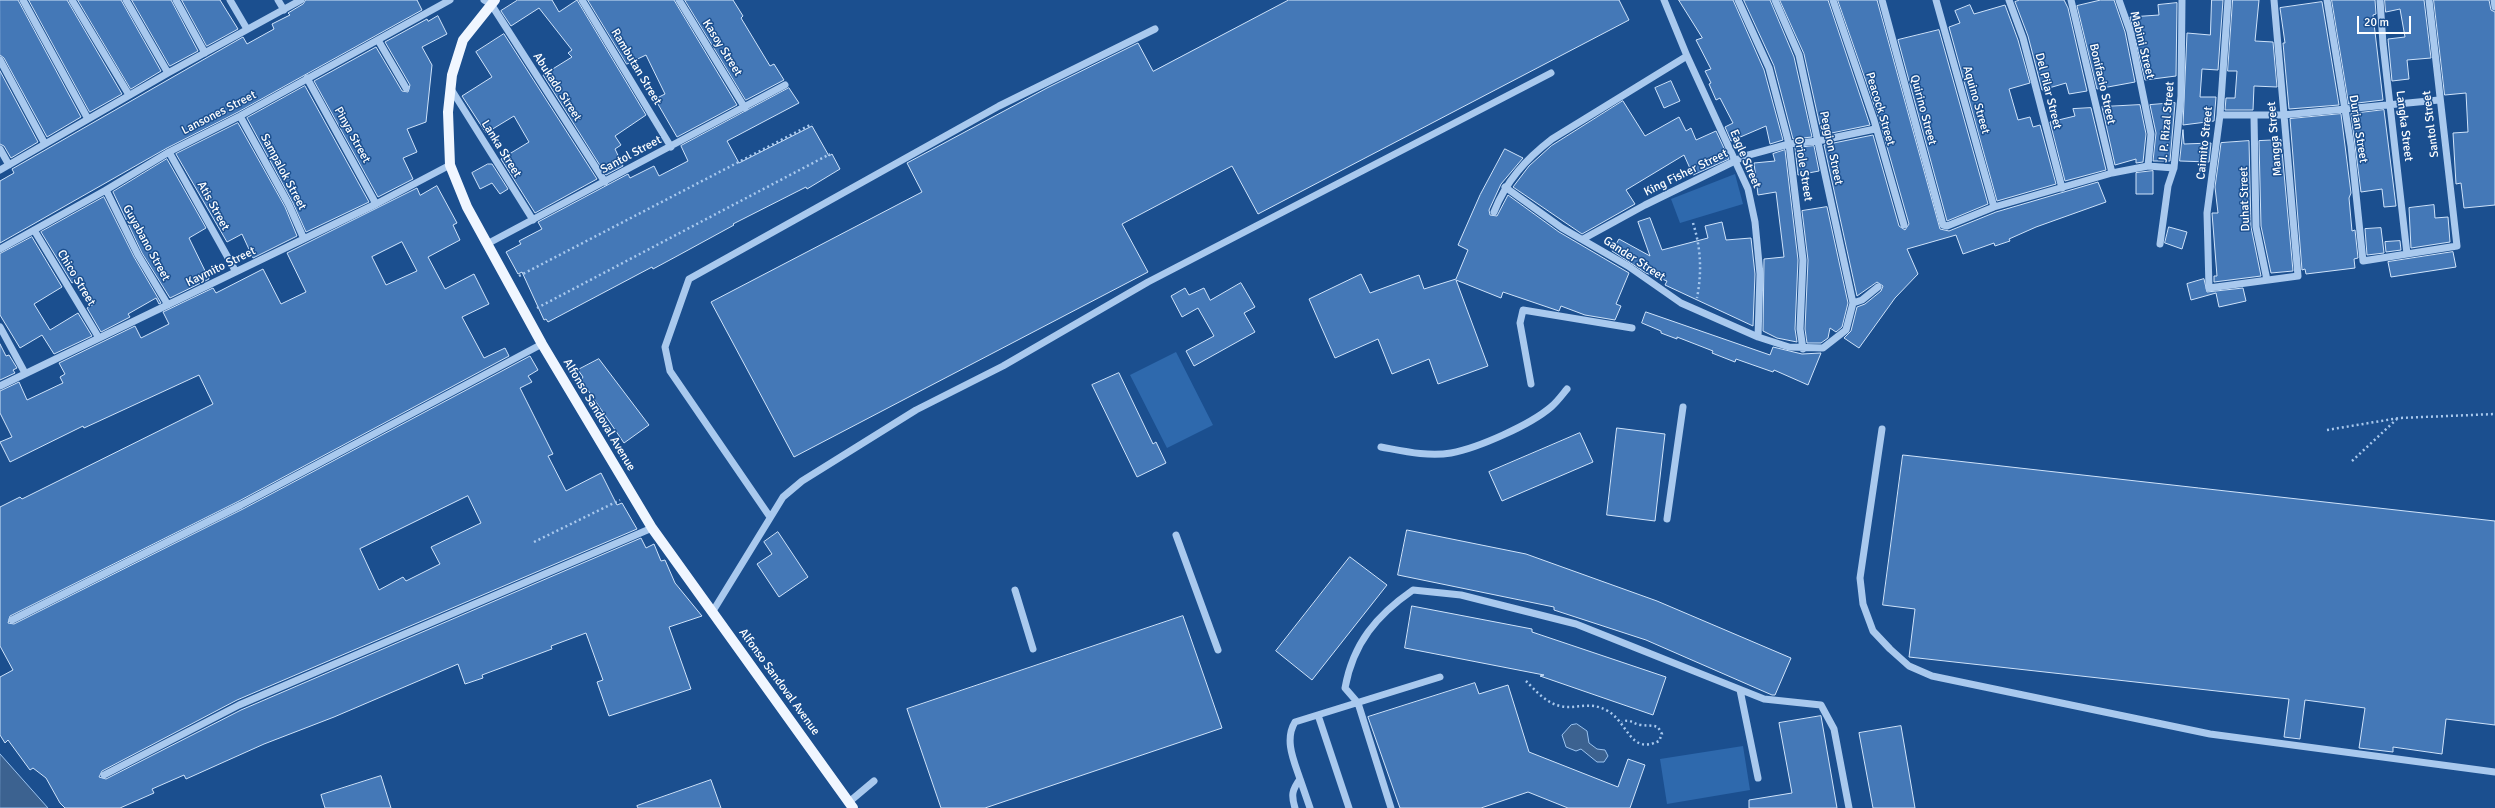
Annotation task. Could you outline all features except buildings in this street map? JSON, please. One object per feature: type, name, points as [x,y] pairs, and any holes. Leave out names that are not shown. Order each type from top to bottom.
[{"type":"main road","name":"Alfonso Sandoval Avenue","points":[[490,1],[463,40],[452,75],[448,112],[450,165],[468,207],[542,344],[652,528],[851,805]]},
{"type":"street","points":[[23,0],[88,119]]},
{"type":"street","points":[[72,0],[129,95]]},
{"type":"street","points":[[126,0],[168,72]]},
{"type":"street","points":[[176,0],[205,52]]},
{"type":"street","points":[[230,0],[247,29]]},
{"type":"street","points":[[278,0],[284,10]]},
{"type":"street","points":[[0,170],[168,72],[301,0]]},
{"type":"street","name":"Lansones Street","points":[[0,248],[106,190],[169,152],[240,116],[450,0]]},
{"type":"street","name":"Rambutan Street","points":[[582,0],[671,147]]},
{"type":"street","name":"Kasoy Street","points":[[678,0],[745,108]]},
{"type":"street","name":"Eagle Street","points":[[1664,0],[1687,56],[1748,189],[1755,222],[1760,274],[1758,337]]},
{"type":"street","name":"Oriole Street","points":[[1738,0],[1769,68],[1789,144],[1804,266],[1800,329],[1803,349]]},
{"type":"street","name":"Peggion Street","points":[[1775,0],[1799,55],[1853,303]]},
{"type":"street","name":"Peacock Street","points":[[1833,0],[1875,129],[1904,225]]},
{"type":"street","name":"Quirino Street","points":[[1882,0],[1943,225],[1947,226],[1994,207]]},
{"type":"street","name":"Aquino Street","points":[[1936,0],[1994,207]]},
{"type":"street","name":"Del Pilar Street","points":[[2009,0],[2023,38],[2062,188]]},
{"type":"street","name":"Bonifacio Street","points":[[2071,0],[2112,173]]},
{"type":"street","name":"Mabini Street","points":[[2119,0],[2130,31],[2152,134],[2148,166]]},
{"type":"street","name":"J. P. Rizal Street","points":[[2160,244],[2168,186],[2174,168],[2181,96],[2182,0]]},
{"type":"street","name":"Caimito Street","points":[[2228,0],[2220,115],[2207,213],[2209,288],[2267,280]]},
{"type":"street","name":"Mangga Street","points":[[2267,280],[2298,276],[2283,115],[2280,44],[2274,0]]},
{"type":"street","name":"Durian Street","points":[[2327,0],[2351,146],[2363,261],[2408,254]]},
{"type":"street","name":"Langka Street","points":[[2380,0],[2390,104],[2408,254]]},
{"type":"street","name":"Santol Street","points":[[2408,254],[2456,246],[2429,0]]},
{"type":"street","points":[[2494,0],[2495,7]]},
{"type":"street","name":"Abukado Street","points":[[490,1],[605,182]]},
{"type":"street","points":[[770,517],[670,371],[665,346],[689,279],[999,106],[1155,29]]},
{"type":"street","points":[[378,40],[406,88]]},
{"type":"street","points":[[1494,212],[1505,188],[1535,152],[1552,139],[1687,56]]},
{"type":"street","points":[[0,60],[45,144]]},
{"type":"street","points":[[713,612],[783,497],[802,481],[916,410],[1003,366],[1148,282],[1551,73]]},
{"type":"street","name":"Pinya Street","points":[[308,78],[376,204]]},
{"type":"street","name":"Santol Street","points":[[487,244],[745,108],[785,85]]},
{"type":"street","name":"Lanka Street","points":[[451,89],[533,220]]},
{"type":"street","points":[[2220,115],[2283,115],[2439,100]]},
{"type":"street","name":"Sampalok Street","points":[[240,116],[289,205],[304,238]]},
{"type":"street","name":"Duhat Street","points":[[2254,116],[2256,227],[2267,280]]},
{"type":"street","name":"King Fisher Street","points":[[1583,239],[1736,160],[1789,144],[1818,141],[1875,129]]},
{"type":"street","points":[[0,149],[9,165]]},
{"type":"street","name":"Atis Street","points":[[169,152],[236,272]]},
{"type":"street","name":"Kaymito Street","points":[[0,386],[376,204],[450,165]]},
{"type":"street","points":[[1994,207],[2112,173],[2148,166],[2174,168]]},
{"type":"street","name":"Gander Street","points":[[1505,188],[1562,228],[1583,239],[1694,310],[1758,337],[1803,349],[1823,348],[1831,344],[1846,330],[1853,303]]},
{"type":"street","name":"Guyabano Street","points":[[106,190],[138,255],[168,305]]},
{"type":"street","name":"Chico Street","points":[[34,230],[99,338]]},
{"type":"street","points":[[1853,303],[1862,300],[1878,287]]},
{"type":"street","points":[[1531,384],[1520,323],[1523,310],[1632,328]]},
{"type":"street","points":[[0,327],[25,373]]},
{"type":"street","points":[[12,620],[241,505],[271,487],[542,344]]},
{"type":"street","points":[[1381,448],[1422,454],[1450,453],[1483,442],[1532,420],[1552,407],[1567,389]]},
{"type":"street","points":[[1667,518],[1683,406]]},
{"type":"street","points":[[1882,429],[1860,578],[1863,604],[1873,631],[1909,666],[1932,676],[2210,734],[2495,772]]},
{"type":"street","points":[[104,775],[239,705],[652,528]]},
{"type":"street","points":[[1176,535],[1218,650]]},
{"type":"street","points":[[1015,590],[1033,649]]},
{"type":"street","points":[[1392,808],[1358,703],[1345,688],[1349,668],[1373,624],[1392,605],[1413,590],[1461,595],[1576,624],[1764,700],[1821,706],[1834,729],[1849,808]]},
{"type":"street","points":[[1310,808],[1290,744],[1290,730],[1295,722],[1440,677]]},
{"type":"street","points":[[1740,690],[1758,778]]},
{"type":"street","points":[[1318,715],[1349,808]]},
{"type":"street","points":[[1295,808],[1292,796],[1293,788],[1300,779]]},
{"type":"street","points":[[851,805],[874,781]]},
{"type":"path","points":[[508,282],[812,124]]},
{"type":"path","points":[[525,314],[830,154]]},
{"type":"path","points":[[1693,223],[1698,239],[1701,270],[1694,310]]},
{"type":"path","points":[[2327,430],[2399,418],[2495,414]]},
{"type":"path","points":[[2352,461],[2399,418]]},
{"type":"path","points":[[534,542],[631,495]]},
{"type":"path","points":[[1526,680],[1545,699],[1560,706],[1593,705],[1608,711],[1622,722],[1631,738],[1641,745],[1651,745],[1659,741],[1662,734],[1658,727],[1650,724],[1641,725],[1631,721],[1622,722]]},
{"type":"shaded area","points":[[1735,174],[1743,204],[1680,223],[1671,199]]},
{"type":"shaded area","points":[[1176,352],[1213,425],[1167,448],[1130,375]]},
{"type":"shaded area","points":[[1577,724],[1587,731],[1589,743],[1597,749],[1605,750],[1608,756],[1604,762],[1597,762],[1581,749],[1576,751],[1566,747],[1562,735],[1571,725]]},
{"type":"shaded area","points":[[1743,746],[1750,790],[1667,804],[1660,759]]},
{"type":"shaded area","points":[[0,754],[48,808],[0,808]]}]
